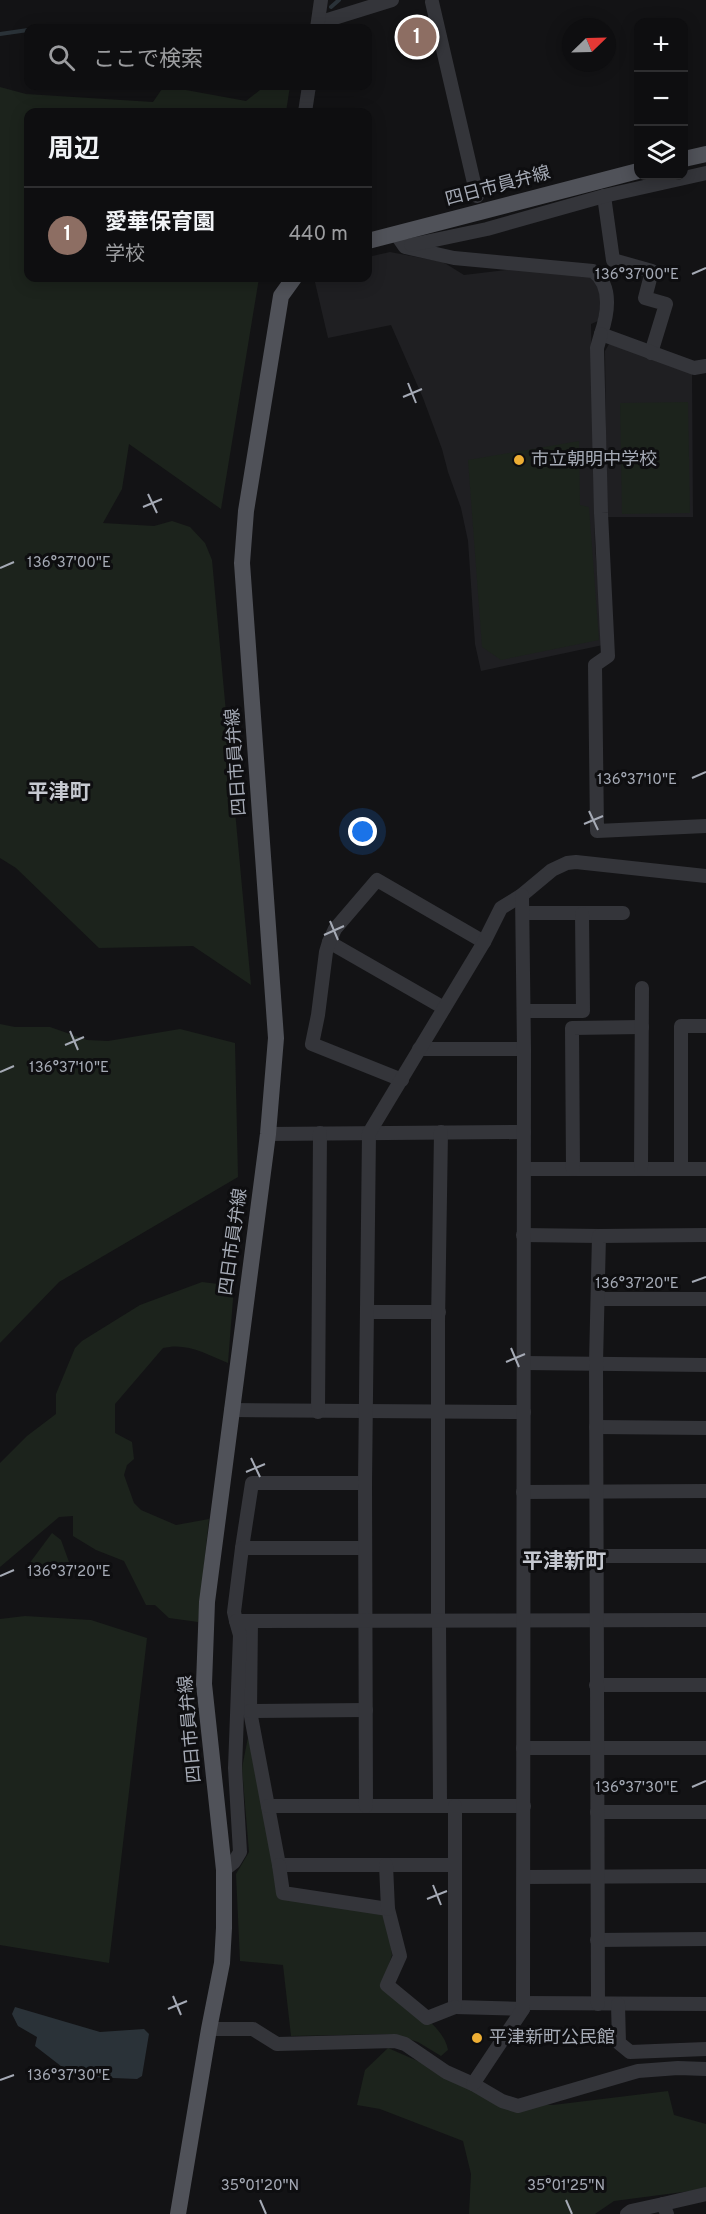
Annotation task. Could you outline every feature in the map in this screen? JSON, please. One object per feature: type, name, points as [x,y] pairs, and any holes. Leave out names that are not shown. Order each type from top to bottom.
[{"type":"main road","points":[[688,158],[706,154]]},
{"type":"main road","name":"四日市員弁線","points":[[372,241],[400,240],[634,172]]},
{"type":"main road","name":"四日市員弁線","points":[[178,2214],[222,1963],[225,1928],[224,1870],[204,1684],[207,1602],[268,1134],[276,1038],[242,563],[246,511],[281,296],[291,282]]},
{"type":"street","points":[[317,24],[321,0]]},
{"type":"street","points":[[323,24],[392,0]]},
{"type":"street","points":[[431,1],[477,196]]},
{"type":"street","points":[[306,108],[308,90]]},
{"type":"street","points":[[400,240],[488,229],[604,196],[706,173]]},
{"type":"street","points":[[604,196],[613,260],[652,271],[645,297],[666,304],[651,353]]},
{"type":"street","points":[[400,240],[454,258],[593,271],[602,277],[606,293],[607,315],[597,348],[600,501],[608,656],[595,665],[597,831],[706,826]]},
{"type":"street","points":[[601,334],[694,368],[706,366]]},
{"type":"street","points":[[366,1806],[365,1483],[369,1133],[484,942],[501,908],[522,895],[552,870],[576,861],[706,876]]},
{"type":"street","points":[[402,1080],[312,1044],[329,942],[335,929],[377,880],[484,942]]},
{"type":"street","points":[[473,2084],[523,2006],[524,913],[522,895]]},
{"type":"street","points":[[524,913],[623,913]]},
{"type":"street","points":[[524,1011],[583,1011],[582,914]]},
{"type":"street","points":[[329,942],[444,1008]]},
{"type":"street","points":[[642,988],[642,1169]]},
{"type":"street","points":[[681,1168],[681,1026],[706,1026]]},
{"type":"street","points":[[573,1169],[572,1028],[642,1027]]},
{"type":"street","points":[[419,1049],[524,1049]]},
{"type":"street","points":[[440,1806],[438,1412],[441,1132]]},
{"type":"street","points":[[268,1134],[524,1132]]},
{"type":"street","points":[[318,1412],[320,1133]]},
{"type":"street","points":[[524,1169],[706,1168]]},
{"type":"street","points":[[523,1235],[706,1235]]},
{"type":"street","points":[[598,2004],[596,1363],[599,1236]]},
{"type":"street","points":[[599,1299],[706,1299]]},
{"type":"street","points":[[367,1312],[439,1312]]},
{"type":"street","points":[[524,1363],[706,1365]]},
{"type":"street","points":[[231,1410],[524,1412]]},
{"type":"street","points":[[596,1427],[706,1428]]},
{"type":"street","points":[[365,1483],[252,1483],[234,1612],[243,1621],[250,1711],[283,1893],[388,1909]]},
{"type":"street","points":[[523,1492],[706,1491]]},
{"type":"street","points":[[242,1548],[365,1548]]},
{"type":"street","points":[[596,1556],[706,1556]]},
{"type":"street","points":[[243,1621],[706,1620]]},
{"type":"street","points":[[224,1870],[234,1862],[240,1852],[235,1768],[240,1635],[243,1621]]},
{"type":"street","points":[[596,1685],[706,1685]]},
{"type":"street","points":[[250,1711],[366,1710]]},
{"type":"street","points":[[523,1748],[706,1748]]},
{"type":"street","points":[[268,1806],[524,1806]]},
{"type":"street","points":[[455,1806],[455,2007]]},
{"type":"street","points":[[597,1812],[706,1812]]},
{"type":"street","points":[[279,1865],[455,1865]]},
{"type":"street","points":[[386,1865],[388,1909],[400,1956],[387,1985],[427,2018],[455,2007],[706,2004]]},
{"type":"street","points":[[524,1876],[706,1876]]},
{"type":"street","points":[[597,1940],[706,1939]]},
{"type":"street","points":[[618,2004],[619,2043],[630,2052],[706,2049]]},
{"type":"street","points":[[209,2030],[253,2029],[277,2044],[395,2041],[405,2044],[446,2072],[502,2101],[518,2106],[638,2071],[678,2068],[706,2069]]},
{"type":"street","points":[[627,2214],[631,2211],[665,2209],[706,2194]]},
{"type":"shaded area","points":[[0,87],[26,94],[153,102],[161,90],[186,90],[246,101],[260,90],[289,90],[287,108],[24,108],[24,282],[258,282],[221,509],[129,444],[122,489],[103,523],[154,526],[172,521],[190,527],[205,543],[212,560],[251,985],[193,946],[99,948],[16,868],[0,858]]},
{"type":"shaded area","name":"市立朝明中学校","points":[[390,252],[443,262],[464,275],[515,269],[592,273],[602,294],[598,321],[591,324],[595,545],[603,645],[481,671],[475,644],[468,541],[461,508],[423,398],[391,325],[328,338],[315,282],[372,282],[372,256]]},
{"type":"shaded area","name":"市立朝明中学校","points":[[609,344],[692,370],[693,517],[607,517],[605,351]]},
{"type":"shaded area","points":[[688,402],[690,513],[622,514],[620,403]]},
{"type":"shaded area","points":[[579,441],[580,505],[589,507],[599,640],[501,660],[482,647],[468,460]]},
{"type":"shaded area","points":[[0,1024],[15,1027],[50,1027],[87,1040],[108,1041],[180,1029],[235,1043],[238,1177],[59,1282],[0,1343]]},
{"type":"shaded area","points":[[202,1282],[234,1286],[228,1363],[188,1348],[163,1348],[115,1404],[115,1433],[132,1442],[134,1459],[127,1465],[124,1475],[134,1503],[141,1510],[176,1525],[209,1519],[198,1622],[169,1618],[155,1605],[146,1605],[124,1561],[96,1550],[73,1536],[73,1516],[59,1517],[0,1567],[0,1463],[27,1436],[56,1414],[56,1394],[75,1348],[82,1341],[140,1305]]},
{"type":"shaded area","points":[[52,1533],[61,1540],[69,1562],[34,1569],[29,1564]]},
{"type":"shaded area","points":[[25,1616],[91,1620],[147,1638],[109,1963],[0,1945],[0,1619]]},
{"type":"shaded area","points":[[248,1737],[282,1894],[386,1910],[392,1955],[382,1986],[421,2014],[439,2031],[448,2050],[441,2056],[418,2042],[393,2034],[291,2036],[283,1965],[240,1961],[236,1874],[249,1852],[242,1768]]},
{"type":"shaded area","points":[[15,2007],[100,2032],[144,2029],[149,2034],[142,2076],[137,2079],[90,2077],[79,2080],[35,2046],[37,2037],[18,2026],[12,2014]]},
{"type":"shaded area","points":[[388,2048],[514,2103],[553,2105],[668,2091],[674,2115],[706,2124],[706,2189],[614,2201],[595,2214],[469,2214],[471,2174],[463,2141],[380,2109],[357,2105],[365,2070]]},
{"type":"waterway","points":[[331,7],[339,0]]},
{"type":"waterway","points":[[0,34],[24,31]]},
{"type":"place","name":"愛華保育園","points":[[417,37]]},
{"type":"place","name":"市立朝明中学校","points":[[519,460]]},
{"type":"place","name":"平津新町公民館","points":[[477,2038]]},
{"type":"district","name":"平津町","points":[[59,793]]},
{"type":"district","name":"平津新町","points":[[564,1562]]}]
